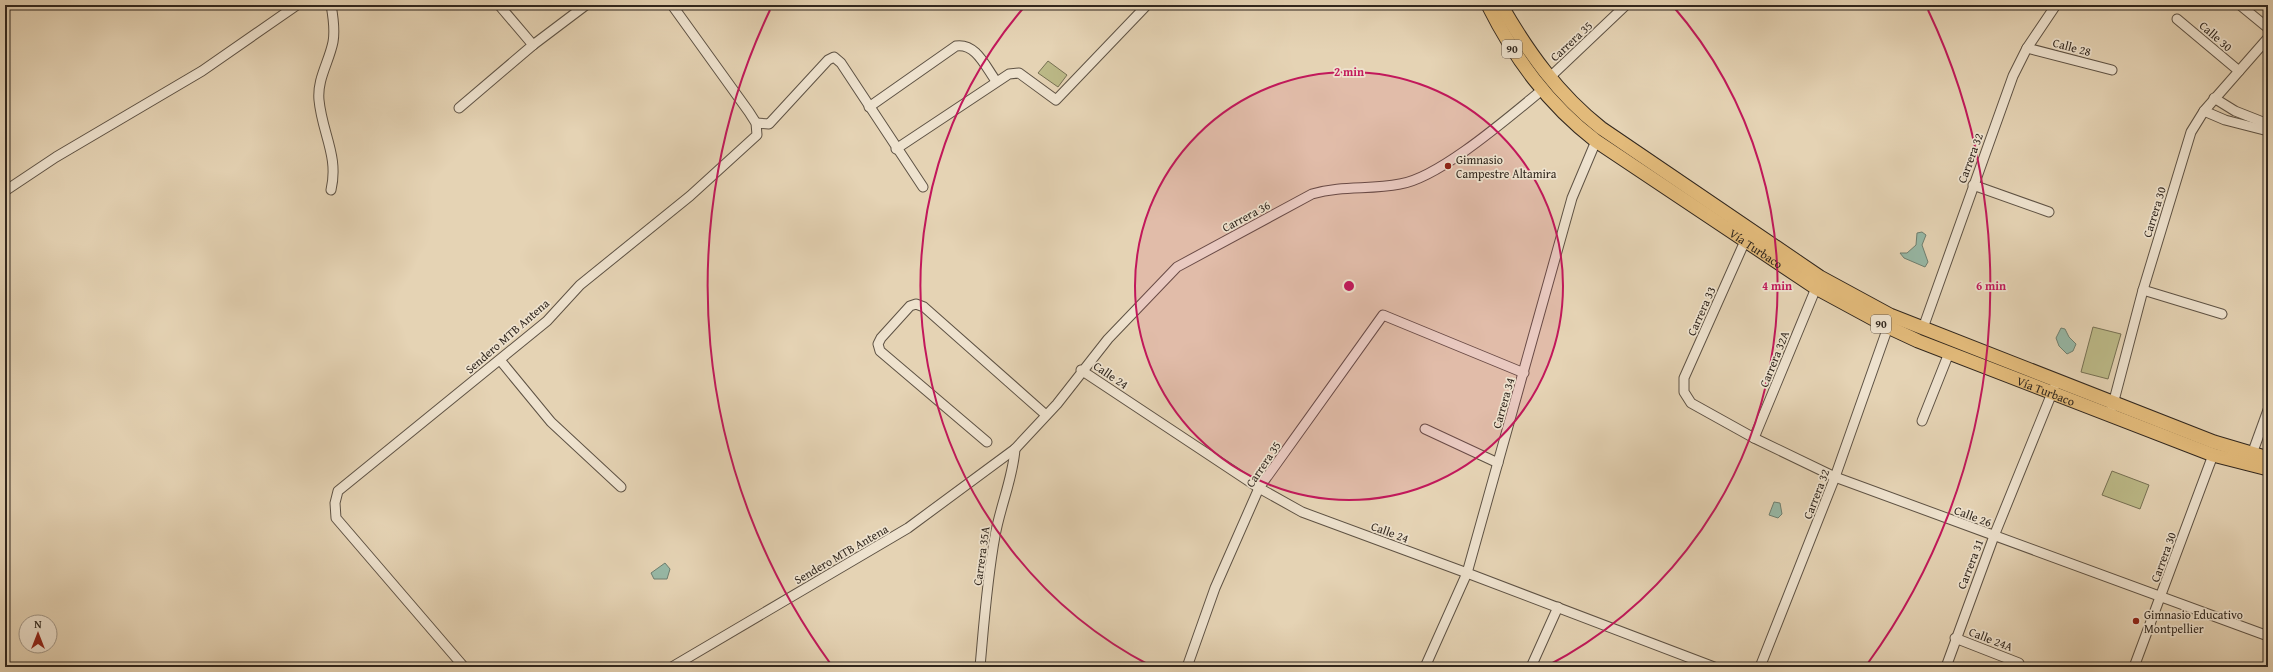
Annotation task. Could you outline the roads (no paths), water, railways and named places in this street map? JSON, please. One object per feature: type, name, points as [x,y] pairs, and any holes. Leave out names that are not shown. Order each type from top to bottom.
[{"type":"highway","name":"Vía Turbaco","points":[[1488,5],[1515,53],[1542,90],[1573,123],[1596,142],[1816,288],[1888,327],[1949,353],[2054,387]]},
{"type":"highway","name":"Vía Turbaco","points":[[1501,5],[1529,52],[1549,78],[1580,112],[1601,128],[1820,277],[1878,308],[2054,387],[2111,410],[2213,455],[2268,469]]},
{"type":"highway","name":"Vía Turbaco","points":[[2111,410],[2268,458]]},
{"type":"street","points":[[5,191],[56,157],[202,71],[297,5]]},
{"type":"street","points":[[331,5],[333,40],[319,82],[319,101],[334,163],[335,175],[331,190]]},
{"type":"street","points":[[499,5],[533,45]]},
{"type":"street","points":[[459,108],[533,45],[586,5]]},
{"type":"street","points":[[672,5],[756,123],[770,124],[828,60],[834,57],[841,63],[896,149],[923,187]]},
{"type":"street","points":[[896,149],[996,81],[1009,74],[1019,73],[1056,100],[1147,5]]},
{"type":"street","name":"Carrera 35","points":[[1549,78],[1626,5]]},
{"type":"street","name":"Carrera 32","points":[[1923,328],[2013,76],[2027,48],[2056,5]]},
{"type":"street","points":[[2240,5],[2268,28]]},
{"type":"street","name":"Calle 30","points":[[2177,19],[2239,72]]},
{"type":"street","name":"Carrera 30","points":[[2111,410],[2143,290],[2191,132],[2214,98],[2268,38]]},
{"type":"street","points":[[870,107],[956,46],[964,45],[973,49],[996,81]]},
{"type":"street","name":"Calle 28","points":[[2027,48],[2112,70]]},
{"type":"street","name":"Carrera 36","points":[[1015,449],[1046,415],[1081,370],[1146,298],[1177,267],[1312,194],[1333,188],[1400,184],[1428,174],[1466,149],[1542,90]]},
{"type":"street","points":[[2214,98],[2246,116],[2268,124]]},
{"type":"street","points":[[2204,111],[2256,130],[2268,132]]},
{"type":"street","name":"Sendero MTB Antena","points":[[464,667],[336,518],[334,503],[338,491],[547,321],[580,285],[690,196],[742,150],[757,134],[756,123]]},
{"type":"street","name":"Carrera 34","points":[[1425,667],[1467,573],[1572,198],[1596,142]]},
{"type":"street","points":[[1973,185],[2049,212]]},
{"type":"street","name":"Carrera 33","points":[[1684,392],[1684,378],[1745,240]]},
{"type":"street","name":"Carrera 32A","points":[[1754,438],[1816,288]]},
{"type":"street","points":[[2143,290],[2222,314]]},
{"type":"street","points":[[987,442],[880,351],[878,344],[881,338],[910,306],[916,304],[924,307],[1046,415]]},
{"type":"street","name":"Carrera 35","points":[[1187,667],[1215,588],[1259,488],[1383,315],[1524,373]]},
{"type":"street","name":"Carrera 32","points":[[1760,667],[1836,477],[1888,327]]},
{"type":"street","points":[[1922,421],[1949,353]]},
{"type":"street","points":[[500,360],[551,422],[621,487]]},
{"type":"street","name":"Calle 24","points":[[1081,370],[1259,488],[1302,512],[1558,607],[1714,667]]},
{"type":"street","name":"Carrera 31","points":[[1946,667],[1955,638],[1994,536],[2054,387]]},
{"type":"street","name":"Calle 26","points":[[1684,392],[1690,403],[1754,438],[1836,477],[2268,636]]},
{"type":"street","points":[[2252,454],[2268,410]]},
{"type":"street","points":[[1425,429],[1498,463]]},
{"type":"street","name":"Sendero MTB Antena","points":[[672,667],[908,528],[1015,449]]},
{"type":"street","name":"Carrera 35A","points":[[980,667],[992,551],[998,517],[1014,460],[1015,449]]},
{"type":"street","name":"Carrera 30","points":[[2134,667],[2213,455]]},
{"type":"street","points":[[1531,667],[1558,607]]},
{"type":"street","name":"Calle 24A","points":[[1955,638],[2019,663]]},
{"type":"place","name":"Gimnasio Campestre Altamira","points":[[1448,166]]},
{"type":"place","name":"Gimnasio Educativo Montpellier","points":[[2136,621]]}]
